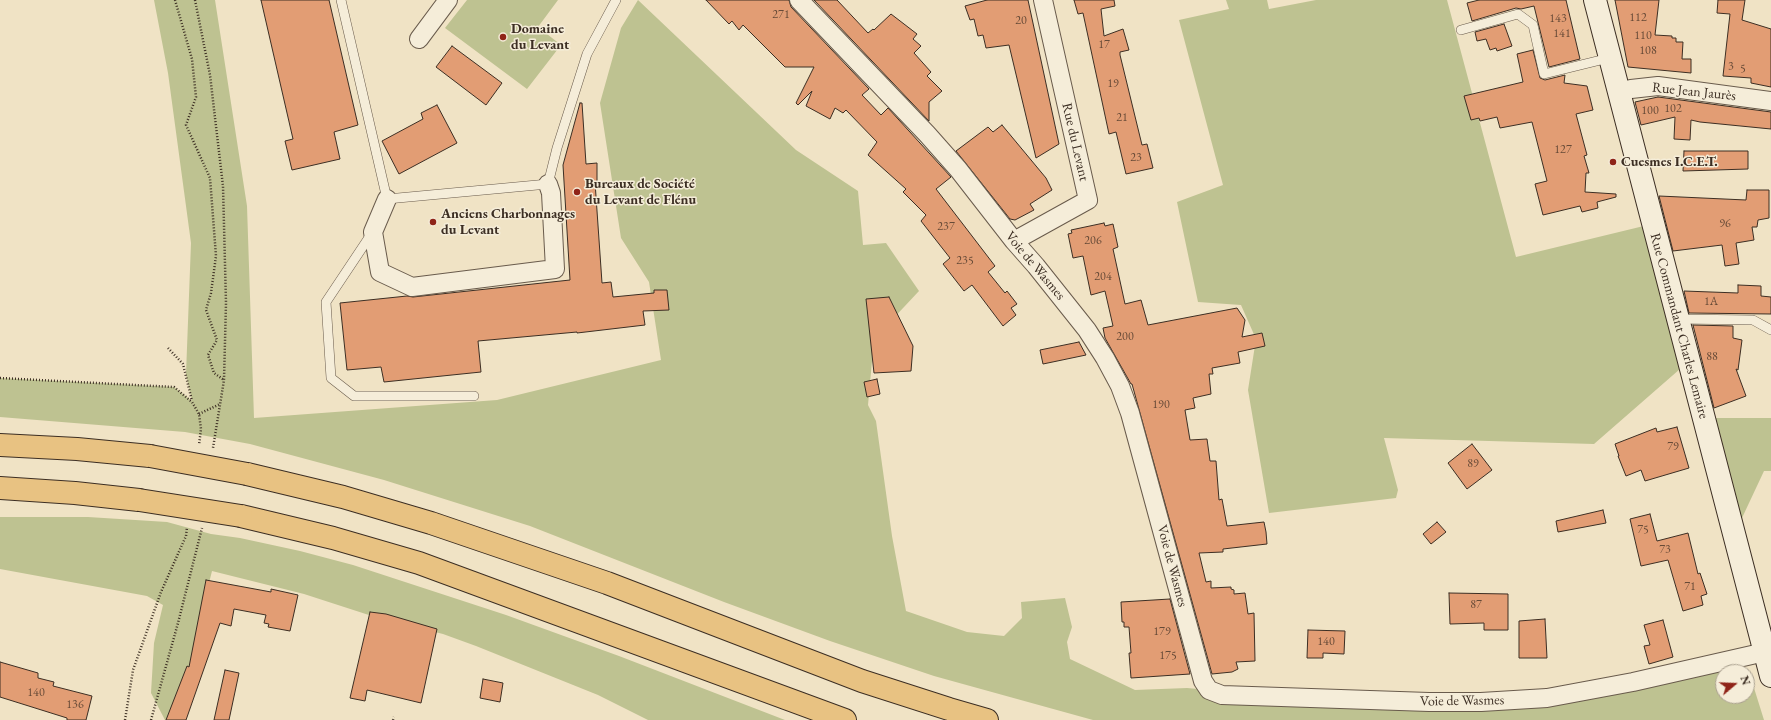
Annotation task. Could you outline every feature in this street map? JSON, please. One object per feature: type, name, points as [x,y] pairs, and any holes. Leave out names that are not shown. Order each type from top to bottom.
[{"type":"highway","points":[[0,445],[77,449],[150,456],[247,474],[343,497],[431,523],[607,583],[862,681],[987,720]]},
{"type":"highway","points":[[0,488],[75,492],[139,500],[241,516],[333,538],[419,563],[845,720]]},
{"type":"street","points":[[418,39],[448,0]]},
{"type":"street","name":"Voie de Wasmes","points":[[799,0],[927,134],[958,169],[1014,241],[1087,330],[1120,386],[1130,413],[1203,681],[1209,690],[1222,695],[1429,702],[1481,702],[1547,698],[1633,682],[1765,652]]},
{"type":"street","name":"Rue du Levant","points":[[1014,241],[1088,200],[1043,0]]},
{"type":"street","name":"Rue Commandant Charles Lemaire","points":[[1595,0],[1771,676]]},
{"type":"street","name":"Rue Jean Jaurès","points":[[1618,92],[1658,86],[1771,101]]},
{"type":"street","points":[[387,199],[373,232],[380,272],[412,286],[555,269],[551,193],[548,184]]},
{"type":"lane","points":[[341,0],[387,199],[548,184],[557,148],[587,54],[616,0]]},
{"type":"lane","points":[[1461,30],[1518,14],[1533,25],[1544,74],[1609,58]]},
{"type":"lane","points":[[373,232],[326,302],[331,378],[354,396],[474,396]]},
{"type":"lane","points":[[1677,319],[1753,320],[1771,330]]},
{"type":"path","points":[[175,0],[192,60],[196,97],[186,125],[210,178],[216,256],[211,292],[206,310],[217,340],[208,355],[214,373],[224,380]]},
{"type":"path","points":[[195,0],[210,75],[223,186],[226,303],[224,380],[213,450]]},
{"type":"path","points":[[168,348],[183,364],[192,402]]},
{"type":"path","points":[[199,414],[220,404]]},
{"type":"path","points":[[151,720],[178,623],[202,523]]},
{"type":"green space","points":[[154,0],[215,0],[247,206],[254,418],[497,400],[661,360],[649,282],[621,238],[600,103],[621,28],[638,0],[796,150],[858,191],[863,245],[886,243],[919,291],[874,339],[868,405],[876,421],[892,536],[906,611],[967,632],[1004,636],[1022,618],[1021,602],[1065,598],[1072,627],[1067,642],[1070,659],[1135,690],[1187,688],[1481,702],[1713,664],[1715,664],[1715,704],[1755,704],[1755,691],[1764,720],[1093,720],[934,676],[830,641],[724,602],[530,526],[384,480],[250,444],[185,432],[0,417],[0,378],[174,387],[192,401],[186,374],[191,243],[168,73]]},
{"type":"green space","name":"Domaine du Levant","points":[[467,0],[558,0],[538,27],[561,45],[527,89],[445,28]]},
{"type":"green space","points":[[1226,0],[1267,0],[1269,9],[1316,0],[1447,0],[1516,257],[1652,224],[1688,362],[1594,444],[1384,438],[1398,490],[1396,498],[1269,513],[1248,390],[1256,339],[1241,305],[1198,302],[1177,202],[1223,185],[1179,20],[1229,9]]},
{"type":"green space","points":[[1703,418],[1771,418],[1771,471],[1764,471],[1734,535]]},
{"type":"green space","points":[[0,517],[88,517],[167,522],[211,534],[240,538],[300,551],[353,565],[506,615],[619,656],[785,720],[648,720],[598,695],[443,634],[375,617],[304,594],[212,571],[205,599],[196,657],[168,720],[165,720],[151,693],[154,643],[163,605],[147,596],[0,569]]},
{"type":"building","points":[[261,0],[329,0],[358,125],[334,132],[340,159],[292,170],[285,141],[293,139]]},
{"type":"building","points":[[706,0],[789,0],[791,7],[869,89],[862,95],[881,115],[888,108],[951,177],[936,189],[995,266],[988,272],[1005,293],[1007,291],[1017,304],[1011,308],[1016,315],[1003,326],[972,285],[964,291],[943,264],[950,258],[921,221],[926,215],[903,192],[906,189],[868,155],[877,142],[846,110],[843,113],[835,108],[830,119],[806,106],[812,91],[798,105],[796,103],[814,67],[785,67],[743,25],[739,30],[732,21],[729,24]]},
{"type":"building","points":[[814,0],[837,0],[868,33],[873,29],[874,30],[891,14],[917,34],[913,39],[921,46],[914,53],[931,72],[927,76],[942,91],[929,102],[929,121]]},
{"type":"building","points":[[987,0],[1028,0],[1059,144],[1036,158],[1009,45],[986,48],[983,35],[978,36],[974,19],[970,20],[965,6]]},
{"type":"building","points":[[1074,0],[1114,0],[1115,6],[1101,9],[1104,36],[1123,29],[1129,50],[1120,52],[1120,55],[1142,145],[1147,144],[1153,168],[1126,174],[1116,132],[1109,134],[1083,13],[1078,14]]},
{"type":"building","points":[[1479,0],[1566,0],[1580,59],[1549,67],[1534,6],[1521,9],[1516,8],[1472,21],[1467,3]]},
{"type":"building","points":[[1615,0],[1659,0],[1655,35],[1672,36],[1672,38],[1676,38],[1676,42],[1683,42],[1682,59],[1691,59],[1691,73],[1628,67]]},
{"type":"building","points":[[1718,0],[1745,0],[1742,20],[1771,29],[1771,87],[1751,83],[1751,78],[1723,76],[1730,14],[1717,13]]},
{"type":"building","points":[[1504,24],[1512,46],[1497,51],[1496,48],[1490,50],[1486,39],[1477,41],[1475,32]]},
{"type":"building","points":[[452,46],[502,83],[486,105],[436,67]]},
{"type":"building","points":[[1533,50],[1540,78],[1545,80],[1565,75],[1564,83],[1587,86],[1593,110],[1576,114],[1587,155],[1584,156],[1589,173],[1586,173],[1585,192],[1616,194],[1616,197],[1597,202],[1598,208],[1582,212],[1580,206],[1543,215],[1535,184],[1547,181],[1532,122],[1500,128],[1497,117],[1480,121],[1479,118],[1471,120],[1464,96],[1523,82],[1517,54]]},
{"type":"building","points":[[1658,97],[1771,112],[1771,129],[1691,120],[1690,140],[1674,139],[1675,117],[1641,125],[1635,102]]},
{"type":"building","points":[[580,103],[582,103],[586,164],[597,163],[597,181],[595,182],[602,283],[611,282],[613,297],[654,293],[654,290],[667,290],[669,310],[643,311],[645,325],[577,333],[478,341],[481,372],[384,382],[381,367],[347,370],[340,303],[407,296],[413,297],[570,280],[563,165]]},
{"type":"building","points":[[437,105],[457,143],[399,174],[382,141],[423,119],[421,113]]},
{"type":"building","points":[[1002,125],[1046,178],[1052,190],[1030,204],[1034,210],[1015,220],[1010,219],[956,151],[988,127],[993,132]]},
{"type":"building","points":[[1684,151],[1748,151],[1748,169],[1683,171]]},
{"type":"building","points":[[1747,190],[1769,190],[1769,218],[1758,220],[1757,227],[1752,227],[1754,240],[1736,243],[1739,264],[1725,266],[1722,245],[1673,251],[1659,196],[1746,200]]},
{"type":"building","points":[[1104,223],[1105,226],[1113,224],[1118,247],[1113,249],[1125,304],[1141,300],[1148,325],[1237,308],[1245,320],[1242,337],[1262,333],[1265,346],[1238,352],[1240,363],[1212,368],[1213,374],[1209,374],[1211,394],[1193,398],[1195,408],[1185,410],[1190,440],[1207,439],[1210,461],[1216,461],[1219,500],[1222,499],[1227,526],[1264,522],[1266,532],[1267,544],[1223,549],[1223,552],[1199,553],[1206,582],[1211,581],[1211,588],[1231,587],[1231,589],[1234,590],[1234,594],[1245,593],[1248,614],[1254,613],[1255,661],[1236,662],[1238,669],[1232,672],[1212,674],[1132,384],[1105,338],[1103,328],[1113,326],[1105,291],[1091,295],[1083,256],[1073,258],[1068,234],[1072,233],[1071,230]]},
{"type":"building","points":[[1738,285],[1761,286],[1761,296],[1771,297],[1771,314],[1689,313],[1684,291],[1738,293]]},
{"type":"building","points":[[889,297],[913,346],[911,371],[874,373],[866,299]]},
{"type":"building","points":[[1693,325],[1733,326],[1733,338],[1742,340],[1738,370],[1736,369],[1746,396],[1714,408]]},
{"type":"building","points":[[1079,342],[1086,355],[1043,364],[1040,350]]},
{"type":"building","points":[[877,379],[880,394],[867,397],[864,382]]},
{"type":"building","points":[[1677,427],[1689,468],[1645,481],[1641,470],[1626,476],[1615,444],[1656,428],[1657,432]]},
{"type":"building","points":[[1472,444],[1492,470],[1467,489],[1448,463]]},
{"type":"building","points":[[1603,510],[1606,523],[1558,532],[1556,521]]},
{"type":"building","points":[[1650,514],[1657,541],[1688,533],[1698,574],[1700,573],[1707,594],[1701,596],[1703,605],[1683,611],[1668,560],[1641,566],[1630,519]]},
{"type":"building","points":[[1437,522],[1446,532],[1431,544],[1423,534]]},
{"type":"building","points":[[206,580],[271,592],[271,589],[298,595],[290,631],[268,627],[269,624],[264,623],[266,615],[234,609],[231,626],[220,623],[186,720],[166,720],[187,666],[189,667]]},
{"type":"building","points":[[1449,593],[1508,594],[1508,630],[1484,630],[1484,623],[1450,624]]},
{"type":"building","points":[[1170,599],[1190,674],[1131,678],[1129,627],[1124,627],[1124,622],[1122,622],[1121,602]]},
{"type":"building","points":[[370,612],[386,614],[437,629],[421,703],[367,690],[365,701],[350,698]]},
{"type":"building","points":[[1545,619],[1547,658],[1519,658],[1519,621]]},
{"type":"building","points":[[1663,620],[1673,657],[1649,664],[1644,646],[1650,645],[1644,625]]},
{"type":"building","points":[[1308,630],[1345,631],[1344,654],[1323,653],[1323,658],[1307,658]]},
{"type":"building","points":[[0,662],[38,673],[38,678],[54,682],[53,686],[92,696],[86,720],[67,720],[67,718],[0,697]]},
{"type":"building","points":[[225,670],[239,673],[229,720],[214,720]]},
{"type":"building","points":[[483,679],[503,683],[500,702],[480,698]]},
{"type":"place","name":"Domaine du Levant","points":[[503,37]]},
{"type":"place","name":"Cuesmes I.C.E.T.","points":[[1613,162]]},
{"type":"place","name":"Bureaux de Société du Levant de Flénu","points":[[577,192]]},
{"type":"place","name":"Anciens Charbonnages du Levant","points":[[433,222]]}]
